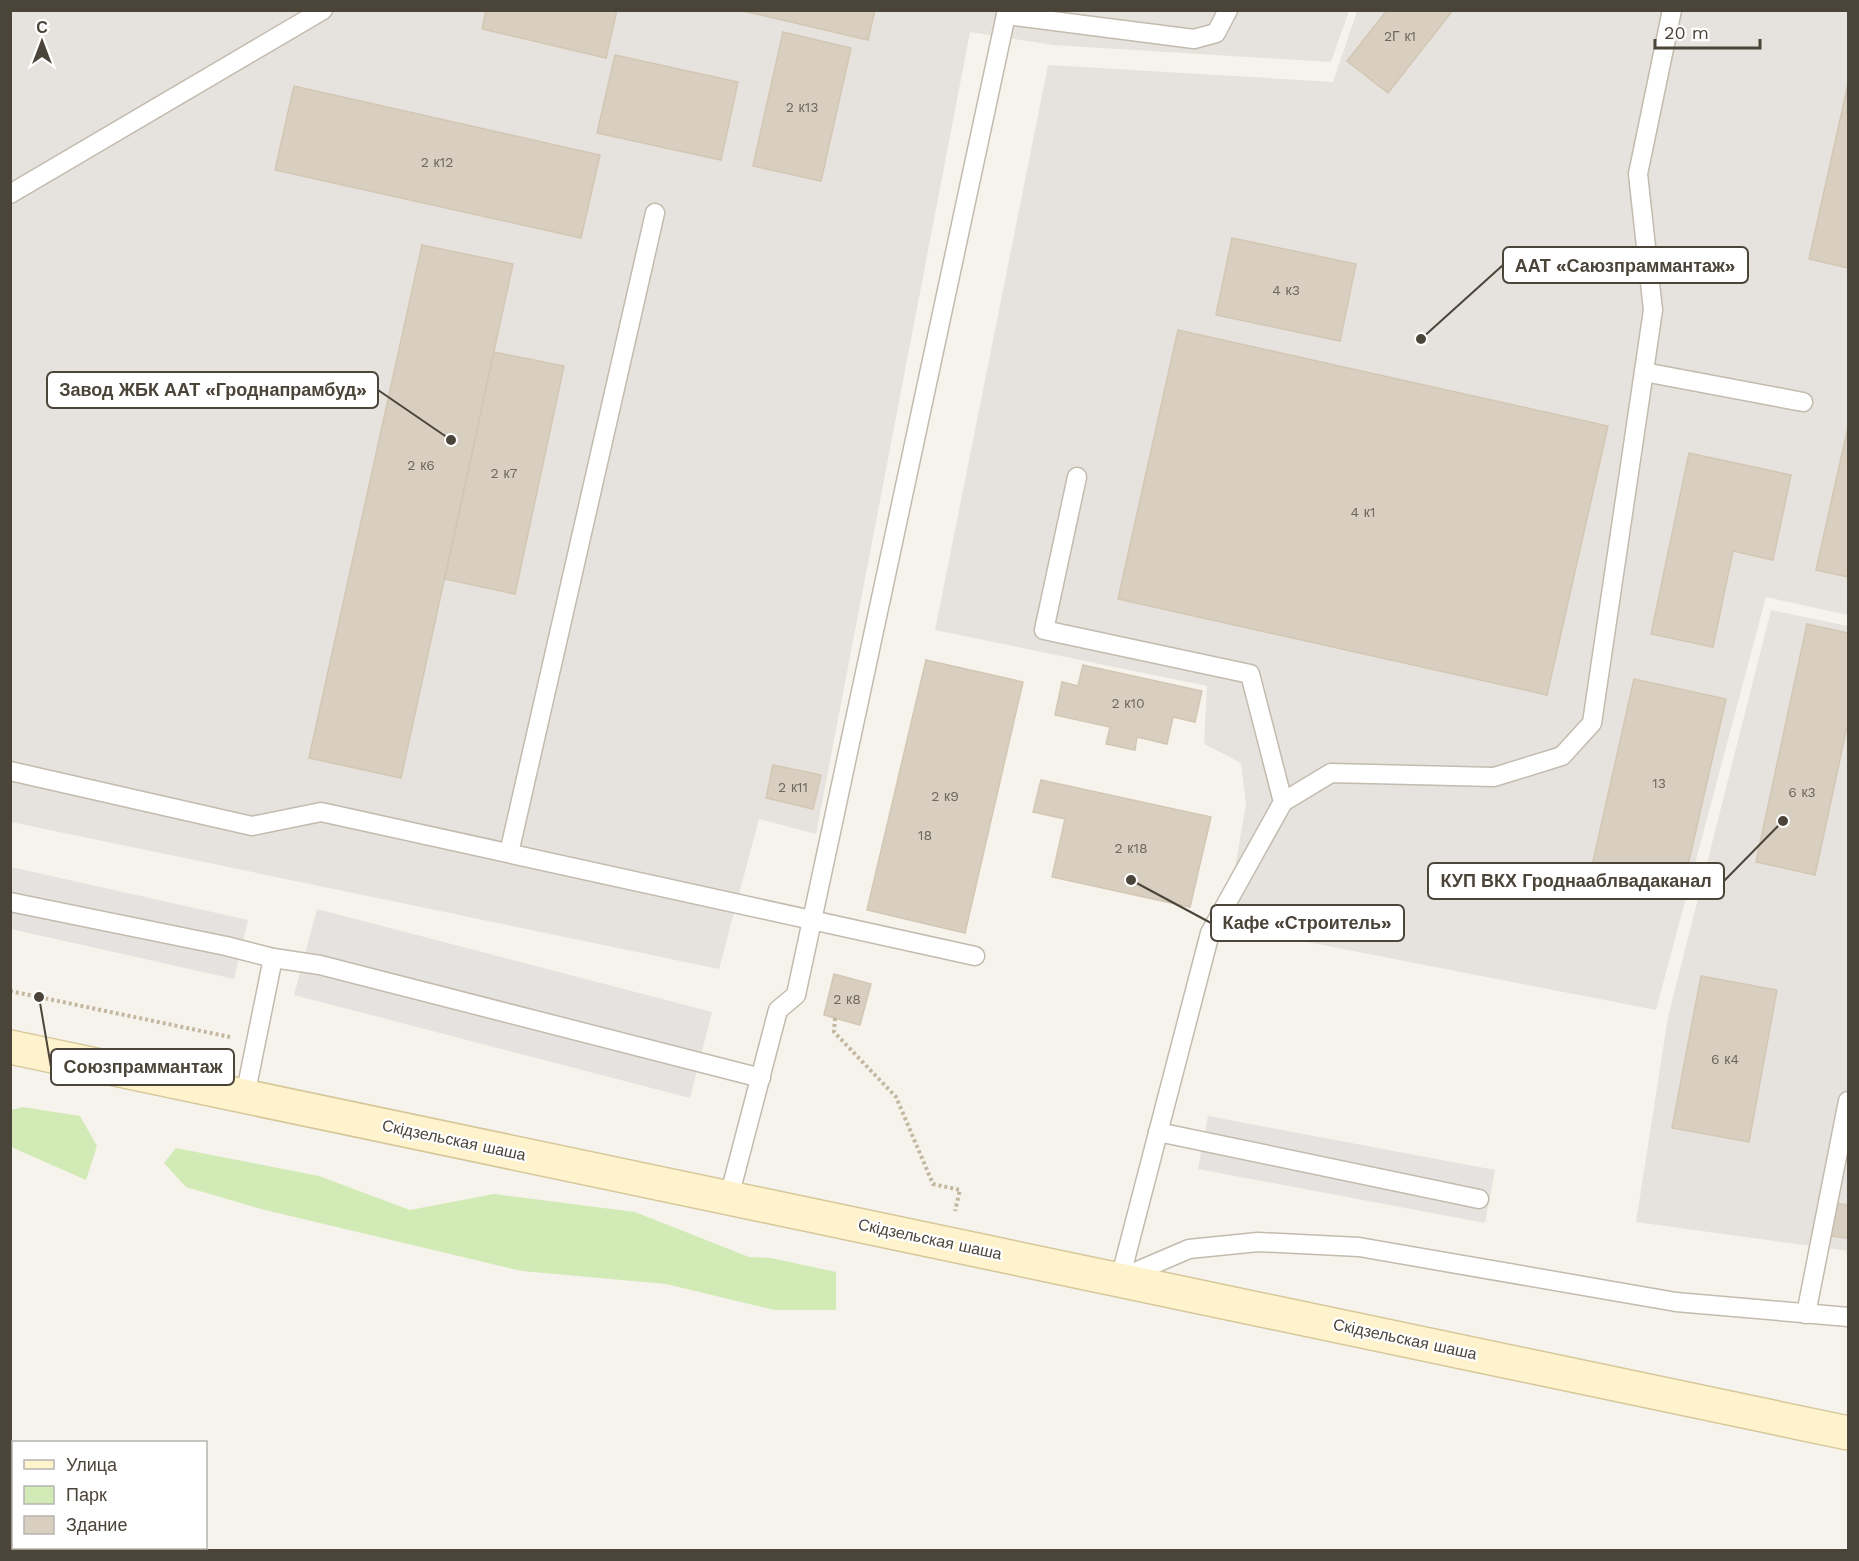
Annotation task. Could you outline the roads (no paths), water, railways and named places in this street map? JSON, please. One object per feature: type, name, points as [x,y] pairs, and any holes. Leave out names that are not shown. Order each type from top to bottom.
[{"type":"street","name":"Скідзельская шаша","points":[[10,1047],[1848,1433]]},
{"type":"lane","points":[[10,194],[323,10]]},
{"type":"lane","points":[[729,1197],[778,1011],[796,995],[1006,13],[1194,39],[1216,33],[1227,10]]},
{"type":"lane","points":[[1120,1279],[1210,933],[1283,802],[1331,773],[1494,777],[1562,756],[1592,723],[1653,310],[1638,174],[1672,10]]},
{"type":"lane","points":[[509,853],[655,213]]},
{"type":"lane","points":[[1644,372],[1803,402]]},
{"type":"lane","points":[[1077,477],[1044,630],[1250,674],[1283,802]]},
{"type":"lane","points":[[10,771],[252,826],[321,812],[812,918],[975,956]]},
{"type":"lane","points":[[10,902],[226,946],[273,958],[320,965],[761,1078]]},
{"type":"lane","points":[[245,1096],[273,958]]},
{"type":"lane","points":[[1806,1314],[1842,1169],[1848,1101]]},
{"type":"lane","points":[[1158,1132],[1479,1199]]},
{"type":"lane","points":[[1120,1279],[1189,1249],[1258,1242],[1359,1247],[1676,1302],[1848,1317]]},
{"type":"place","name":"ААТ «Саюзпраммантаж»","points":[[1421,339]]},
{"type":"place","name":"Завод ЖБК ААТ «Гроднапрамбуд»","points":[[451,440]]},
{"type":"place","name":"КУП ВКХ Гроднааблвадаканал","points":[[1783,821]]},
{"type":"place","name":"Кафе «Строитель»","points":[[1131,880]]},
{"type":"place","name":"Союзпраммантаж","points":[[39,997]]}]
